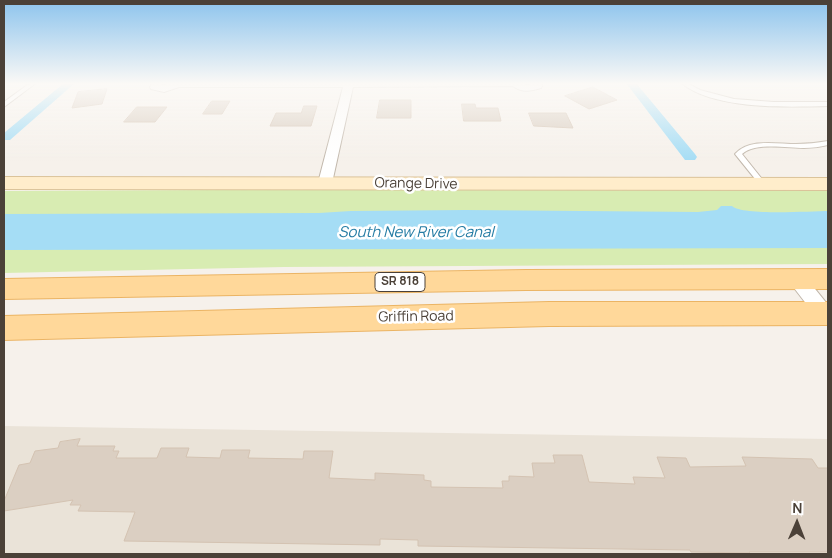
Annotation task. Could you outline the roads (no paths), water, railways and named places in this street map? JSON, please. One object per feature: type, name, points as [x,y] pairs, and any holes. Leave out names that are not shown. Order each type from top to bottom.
[{"type":"main road","name":"Griffin Road","points":[[4,289],[526,280],[822,295]]},
{"type":"main road","name":"Griffin Road","points":[[4,328],[549,314],[822,295]]},
{"type":"street","points":[[325,183],[343,109]]},
{"type":"street","name":"Orange Drive","points":[[4,183],[828,184]]},
{"type":"lane","points":[[762,184],[738,154],[744,148],[757,146],[816,147],[828,143]]},
{"type":"water","name":"South New River Canal","points":[[721,206],[732,206],[749,211],[763,212],[828,211],[828,248],[4,250],[4,214],[319,213],[465,210],[698,212],[717,210]]},
{"type":"waterway","points":[[6,137],[39,109]]},
{"type":"waterway","points":[[652,109],[690,157]]}]
